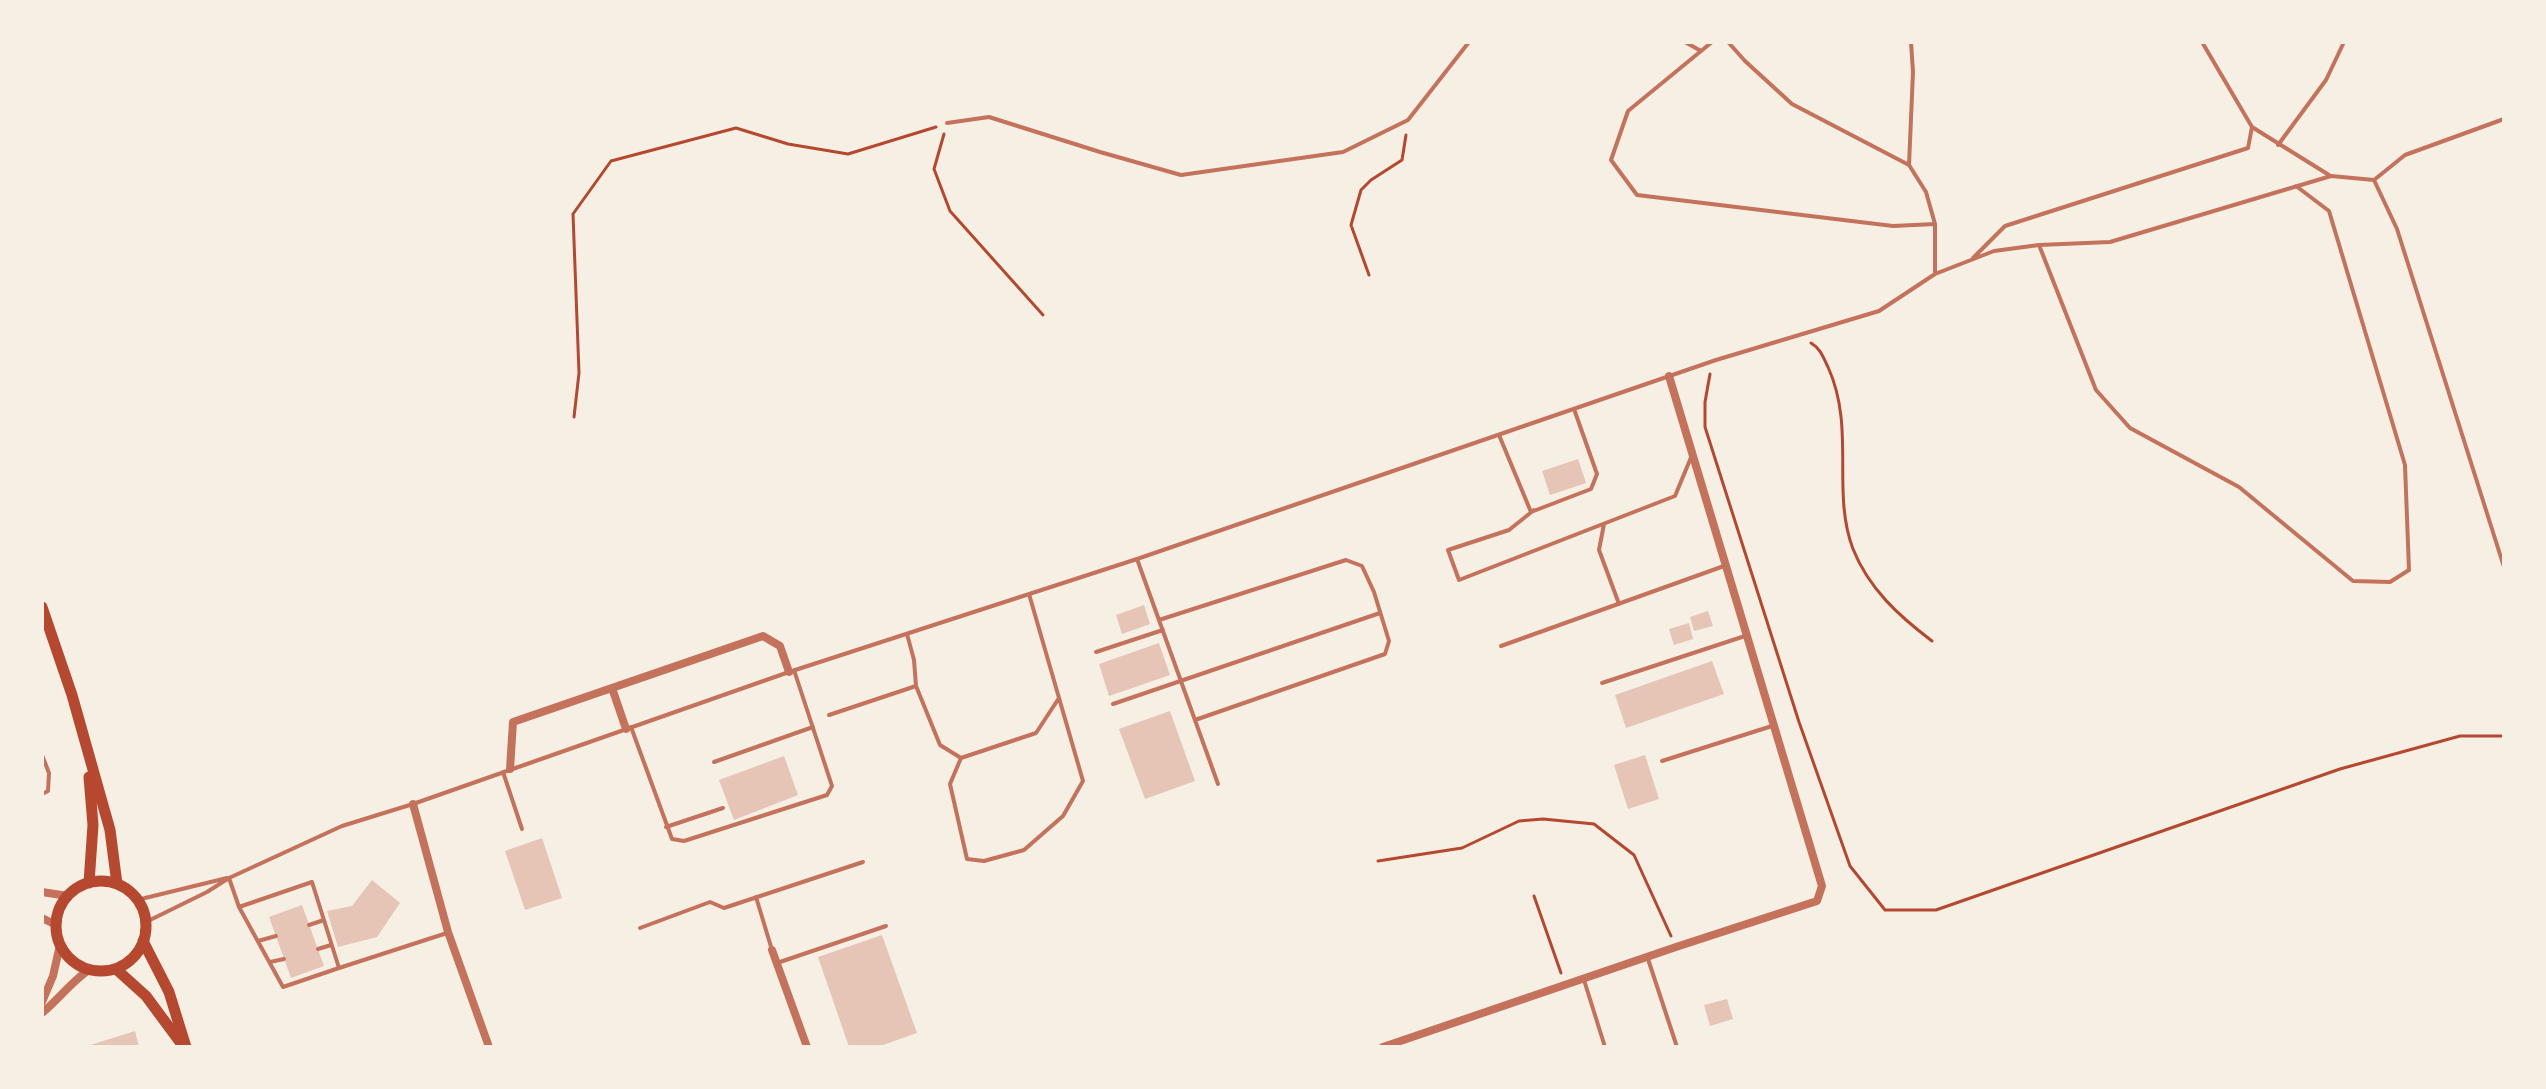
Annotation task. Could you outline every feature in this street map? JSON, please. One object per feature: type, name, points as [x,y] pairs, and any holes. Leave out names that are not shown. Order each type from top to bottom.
[{"type":"main road","points":[[42,607],[72,695],[110,830],[117,884]]},
{"type":"main road","points":[[88,753],[93,825],[89,883]]},
{"type":"main road","points":[[103,881],[117,884],[137,900],[146,922],[143,941],[133,958],[116,969],[89,970],[67,956],[60,945],[56,925],[58,914],[68,896],[89,883],[103,881]]},
{"type":"main road","points":[[143,941],[169,992],[185,1047]]},
{"type":"main road","points":[[116,969],[146,996],[185,1047]]},
{"type":"street","points":[[1383,1047],[1817,901],[1822,886],[1669,376]]},
{"type":"street","points":[[507,771],[513,722],[763,636],[780,646],[792,671]]},
{"type":"street","points":[[612,688],[629,728]]},
{"type":"street","points":[[413,804],[448,932],[489,1047]]},
{"type":"street","points":[[42,892],[68,896]]},
{"type":"street","points":[[42,918],[56,925]]},
{"type":"street","points":[[42,1002],[53,976],[60,945]]},
{"type":"street","points":[[772,950],[807,1047]]},
{"type":"street","points":[[42,1013],[89,970]]},
{"type":"lane","points":[[947,123],[989,117],[1181,175],[1343,152],[1408,120],[1469,42]]},
{"type":"lane","points":[[1685,42],[1701,51]]},
{"type":"lane","points":[[1712,42],[1628,111],[1611,160],[1637,195],[1893,226],[1935,224]]},
{"type":"lane","points":[[1728,42],[1792,104],[1909,165],[1926,192],[1935,224],[1935,274]]},
{"type":"lane","points":[[1909,165],[1913,72],[1911,42]]},
{"type":"lane","points":[[2202,42],[2252,127],[2331,176]]},
{"type":"lane","points":[[2278,145],[2326,80],[2344,42]]},
{"type":"lane","points":[[146,922],[229,878],[342,826],[792,671],[1137,559],[1716,360],[1879,311],[1935,274],[1994,251],[2039,245],[2110,242],[2331,176],[2374,180],[2405,155],[2504,119]]},
{"type":"lane","points":[[1971,260],[2005,226],[2248,148],[2252,127]]},
{"type":"lane","points":[[2374,180],[2397,229],[2504,567]]},
{"type":"lane","points":[[2039,245],[2096,390],[2130,428],[2239,487],[2353,581],[2390,582],[2409,570],[2405,465],[2329,211],[2296,186]]},
{"type":"lane","points":[[1574,409],[1597,474],[1591,489],[1534,510],[1509,530],[1448,550],[1459,580],[1675,496],[1693,453]]},
{"type":"lane","points":[[1499,435],[1531,512],[1534,510]]},
{"type":"lane","points":[[1604,524],[1599,550],[1619,604]]},
{"type":"lane","points":[[1137,559],[1218,784]]},
{"type":"lane","points":[[1159,620],[1346,560],[1362,566],[1380,613],[1389,641],[1385,654],[1195,720]]},
{"type":"lane","points":[[1501,646],[1726,565]]},
{"type":"lane","points":[[1029,594],[1060,697],[1083,781],[1063,816],[1024,850],[984,861],[967,859],[950,784],[961,758],[1036,733],[1060,697]]},
{"type":"lane","points":[[1113,704],[1380,613]]},
{"type":"lane","points":[[1096,652],[1163,630]]},
{"type":"lane","points":[[907,634],[914,660],[916,686],[940,745],[961,758]]},
{"type":"lane","points":[[1602,683],[1747,635]]},
{"type":"lane","points":[[629,728],[672,839],[684,841],[827,795],[832,786],[792,671]]},
{"type":"lane","points":[[829,715],[916,686]]},
{"type":"lane","points":[[1662,761],[1775,725]]},
{"type":"lane","points":[[714,762],[813,727]]},
{"type":"lane","points":[[42,755],[49,773],[48,791],[42,794]]},
{"type":"lane","points":[[507,771],[522,829]]},
{"type":"lane","points":[[666,827],[723,808]]},
{"type":"lane","points":[[640,928],[710,902],[724,908],[863,862]]},
{"type":"lane","points":[[137,900],[229,878]]},
{"type":"lane","points":[[229,878],[239,907],[283,987],[448,932]]},
{"type":"lane","points":[[239,907],[312,882],[339,968]]},
{"type":"lane","points":[[756,897],[772,950]]},
{"type":"lane","points":[[309,925],[324,920]]},
{"type":"lane","points":[[777,963],[886,926]]},
{"type":"lane","points":[[258,941],[276,936]]},
{"type":"lane","points":[[318,949],[332,945]]},
{"type":"lane","points":[[1647,957],[1677,1047]]},
{"type":"lane","points":[[270,962],[284,959]]},
{"type":"lane","points":[[1584,978],[1605,1047]]},
{"type":"path","points":[[1369,275],[1351,225],[1361,190],[1402,160],[1408,120]]},
{"type":"path","points":[[947,123],[934,169],[950,211],[1043,315]]},
{"type":"path","points":[[574,417],[579,373],[573,214],[611,161],[736,128],[788,144],[848,154],[947,123]]},
{"type":"path","points":[[1797,336],[1819,348],[1836,384],[1843,422],[1845,521],[1854,551],[1882,598],[1905,621],[1932,641]]},
{"type":"path","points":[[1716,360],[1709,377],[1705,427],[1799,722],[1850,866],[1885,910],[1936,910],[2340,769],[2460,736],[2504,736]]},
{"type":"path","points":[[1378,861],[1462,848],[1519,821],[1543,819],[1594,824],[1634,855],[1676,947]]},
{"type":"path","points":[[1534,896],[1565,984]]},
{"type":"building","points":[[1578,459],[1586,483],[1550,495],[1542,471]]},
{"type":"building","points":[[1144,605],[1150,624],[1122,634],[1116,615]]},
{"type":"building","points":[[1708,611],[1713,626],[1694,631],[1690,617]]},
{"type":"building","points":[[1689,623],[1693,639],[1674,645],[1669,629]]},
{"type":"building","points":[[1159,643],[1170,675],[1109,696],[1099,664]]},
{"type":"building","points":[[1712,661],[1724,694],[1626,728],[1615,695]]},
{"type":"building","points":[[1170,711],[1195,781],[1145,799],[1119,729]]},
{"type":"building","points":[[1645,755],[1659,799],[1628,809],[1614,765]]},
{"type":"building","points":[[784,756],[798,795],[734,820],[719,780]]},
{"type":"building","points":[[542,838],[562,898],[525,910],[505,851]]},
{"type":"building","points":[[372,880],[400,903],[377,937],[338,947],[327,911],[352,906]]},
{"type":"building","points":[[302,905],[324,966],[291,978],[269,917]]},
{"type":"building","points":[[882,935],[917,1033],[877,1047],[849,1047],[818,957]]},
{"type":"building","points":[[1727,999],[1733,1019],[1710,1026],[1704,1005]]},
{"type":"building","points":[[135,1031],[139,1047],[87,1047],[87,1046]]}]
